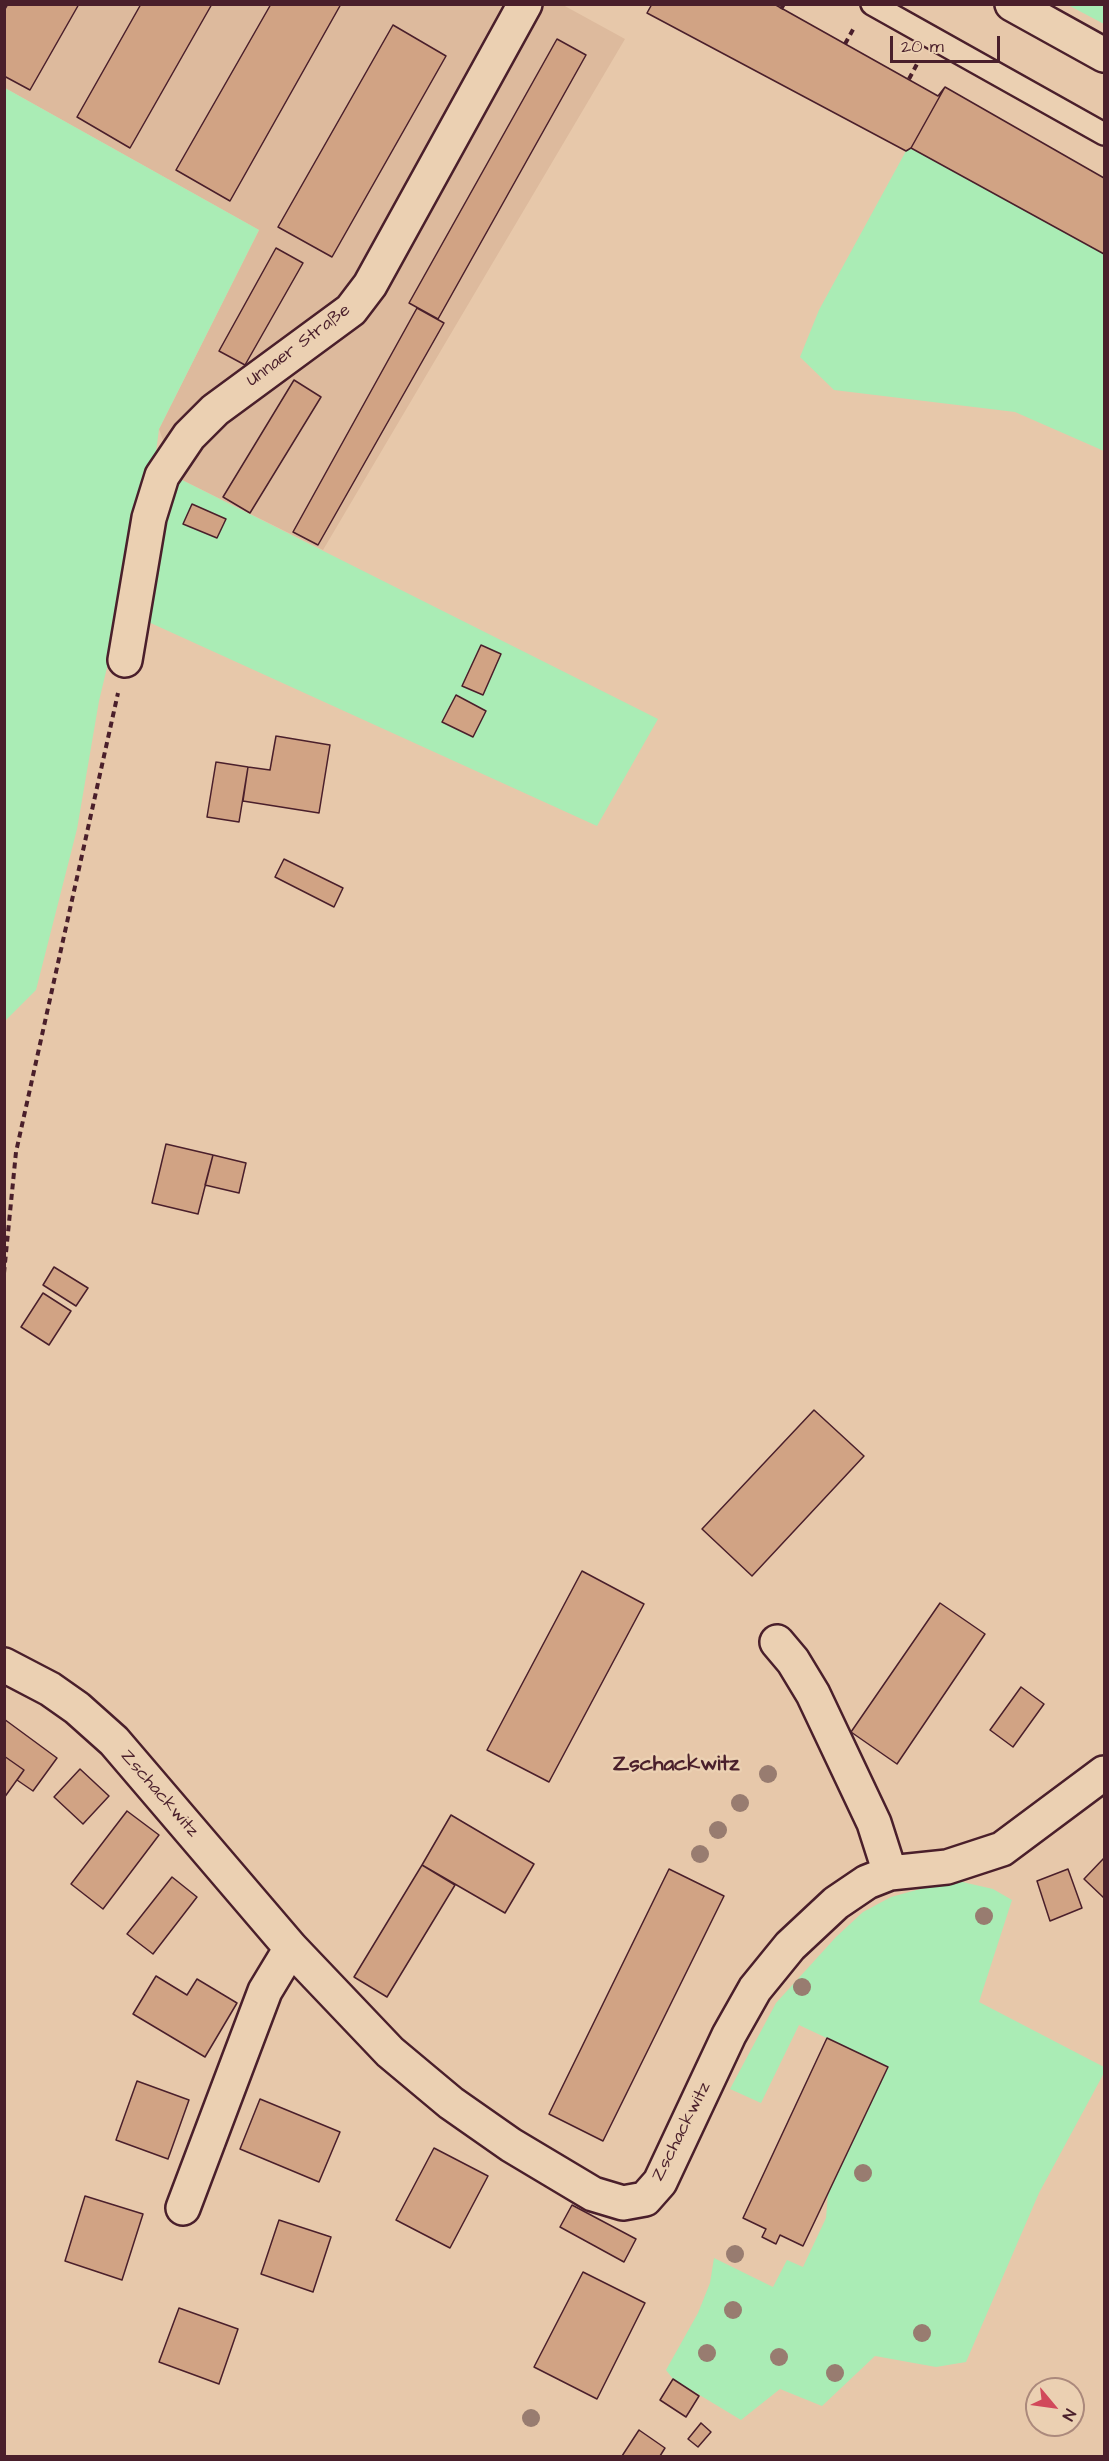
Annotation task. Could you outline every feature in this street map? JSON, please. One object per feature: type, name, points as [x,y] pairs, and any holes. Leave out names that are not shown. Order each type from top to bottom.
[{"type":"street","name":"Unnaer Straße","points":[[125,660],[149,518],[162,476],[189,436],[215,410],[351,310],[370,285],[525,4]]},
{"type":"street","points":[[1012,4],[1104,55]]},
{"type":"street","points":[[777,1642],[793,1661],[813,1694],[874,1823],[890,1873]]},
{"type":"street","name":"Zschackwitz","points":[[4,1665],[50,1689],[77,1708],[114,1741],[291,1948],[390,2052],[451,2103],[511,2145],[583,2188],[623,2203],[645,2199],[660,2182],[729,2035],[755,1989],[790,1946],[836,1903],[867,1882],[890,1873],[946,1867],[1002,1849],[1104,1773]]},
{"type":"street","points":[[183,2208],[265,1991],[291,1948]]},
{"type":"lane","points":[[872,4],[1104,134]]},
{"type":"path","points":[[4,1272],[16,1152],[125,660]]},
{"type":"shaded area","points":[[5,5],[563,5],[625,39],[323,550],[176,477],[159,429],[259,230],[5,88]]},
{"type":"green space","points":[[1068,5],[1104,5],[1104,24]]},
{"type":"green space","points":[[5,88],[259,230],[159,429],[153,475],[99,701],[77,829],[36,990],[5,1021]]},
{"type":"green space","points":[[911,148],[1104,254],[1104,451],[1015,412],[834,390],[800,357],[819,310],[906,151]]},
{"type":"green space","points":[[176,477],[658,719],[597,826],[144,620]]},
{"type":"green space","points":[[958,1881],[993,1889],[1012,1900],[979,2002],[1104,2067],[1104,2073],[1039,2193],[966,2362],[936,2367],[875,2356],[822,2406],[780,2389],[741,2420],[673,2379],[666,2370],[698,2313],[710,2283],[714,2258],[773,2287],[787,2260],[803,2267],[826,2218],[828,2194],[888,2067],[799,2025],[761,2103],[730,2089],[776,2003],[836,1937],[863,1912],[891,1897]]},
{"type":"building","points":[[8,4],[79,4],[30,90],[4,76],[4,11]]},
{"type":"building","points":[[141,4],[212,4],[130,148],[77,117]]},
{"type":"building","points":[[271,4],[341,4],[230,201],[176,170]]},
{"type":"building","points":[[652,4],[774,4],[938,96],[945,87],[911,148],[906,151],[647,13]]},
{"type":"building","points":[[393,25],[446,56],[332,257],[278,227]]},
{"type":"building","points":[[557,39],[586,55],[438,319],[409,303]]},
{"type":"building","points":[[945,87],[1104,178],[1104,254],[911,148]]},
{"type":"building","points":[[276,248],[303,263],[245,365],[219,351]]},
{"type":"building","points":[[417,308],[444,323],[318,545],[293,532]]},
{"type":"building","points":[[294,380],[321,397],[250,513],[223,497]]},
{"type":"building","points":[[192,504],[226,519],[217,538],[183,524]]},
{"type":"building","points":[[481,645],[501,654],[483,695],[462,686]]},
{"type":"building","points":[[456,695],[486,711],[473,737],[442,722]]},
{"type":"building","points":[[276,736],[330,745],[319,813],[243,801],[248,767],[270,770]]},
{"type":"building","points":[[216,762],[248,767],[239,822],[207,817]]},
{"type":"building","points":[[284,859],[343,888],[334,907],[275,877]]},
{"type":"building","points":[[166,1144],[213,1155],[198,1214],[152,1203]]},
{"type":"building","points":[[213,1155],[246,1163],[239,1193],[205,1185]]},
{"type":"building","points":[[54,1267],[88,1288],[76,1306],[43,1285]]},
{"type":"building","points":[[43,1293],[71,1311],[49,1345],[21,1327]]},
{"type":"building","points":[[814,1410],[864,1456],[752,1576],[702,1529]]},
{"type":"building","points":[[582,1571],[644,1604],[549,1782],[487,1750]]},
{"type":"building","points":[[940,1603],[985,1634],[897,1764],[851,1732]]},
{"type":"building","points":[[1021,1687],[1044,1704],[1013,1747],[990,1730]]},
{"type":"building","points":[[4,1719],[57,1758],[33,1791],[17,1780],[24,1770],[4,1756]]},
{"type":"building","points":[[4,1756],[24,1770],[4,1798]]},
{"type":"building","points":[[80,1769],[109,1796],[83,1824],[54,1797]]},
{"type":"building","points":[[127,1811],[159,1835],[103,1909],[71,1884]]},
{"type":"building","points":[[451,1815],[534,1864],[505,1913],[422,1865]]},
{"type":"building","points":[[1104,1858],[1104,1898],[1084,1879]]},
{"type":"building","points":[[422,1865],[455,1885],[387,1997],[354,1977]]},
{"type":"building","points":[[669,1869],[724,1896],[603,2141],[549,2114]]},
{"type":"building","points":[[1068,1869],[1082,1908],[1050,1921],[1037,1881]]},
{"type":"building","points":[[172,1877],[197,1897],[153,1954],[127,1934]]},
{"type":"building","points":[[156,1976],[187,1995],[197,1979],[237,2003],[205,2057],[133,2014]]},
{"type":"building","points":[[827,2038],[888,2067],[803,2246],[780,2235],[776,2244],[762,2237],[766,2229],[743,2218]]},
{"type":"building","points":[[137,2081],[189,2100],[168,2159],[116,2140]]},
{"type":"building","points":[[260,2099],[340,2132],[319,2182],[240,2149]]},
{"type":"building","points":[[434,2148],[488,2176],[450,2248],[396,2220]]},
{"type":"building","points":[[85,2196],[143,2214],[122,2280],[65,2261]]},
{"type":"building","points":[[572,2205],[636,2239],[624,2262],[560,2227]]},
{"type":"building","points":[[279,2220],[331,2237],[313,2292],[261,2274]]},
{"type":"building","points":[[583,2272],[645,2303],[597,2399],[534,2367]]},
{"type":"building","points":[[179,2308],[238,2329],[219,2384],[159,2362]]},
{"type":"building","points":[[673,2379],[699,2396],[686,2417],[660,2400]]},
{"type":"building","points":[[701,2423],[711,2432],[698,2447],[688,2439]]},
{"type":"building","points":[[639,2430],[665,2448],[660,2456],[622,2456]]},
{"type":"district","name":"Zschackwitz","points":[[676,1766]]}]
